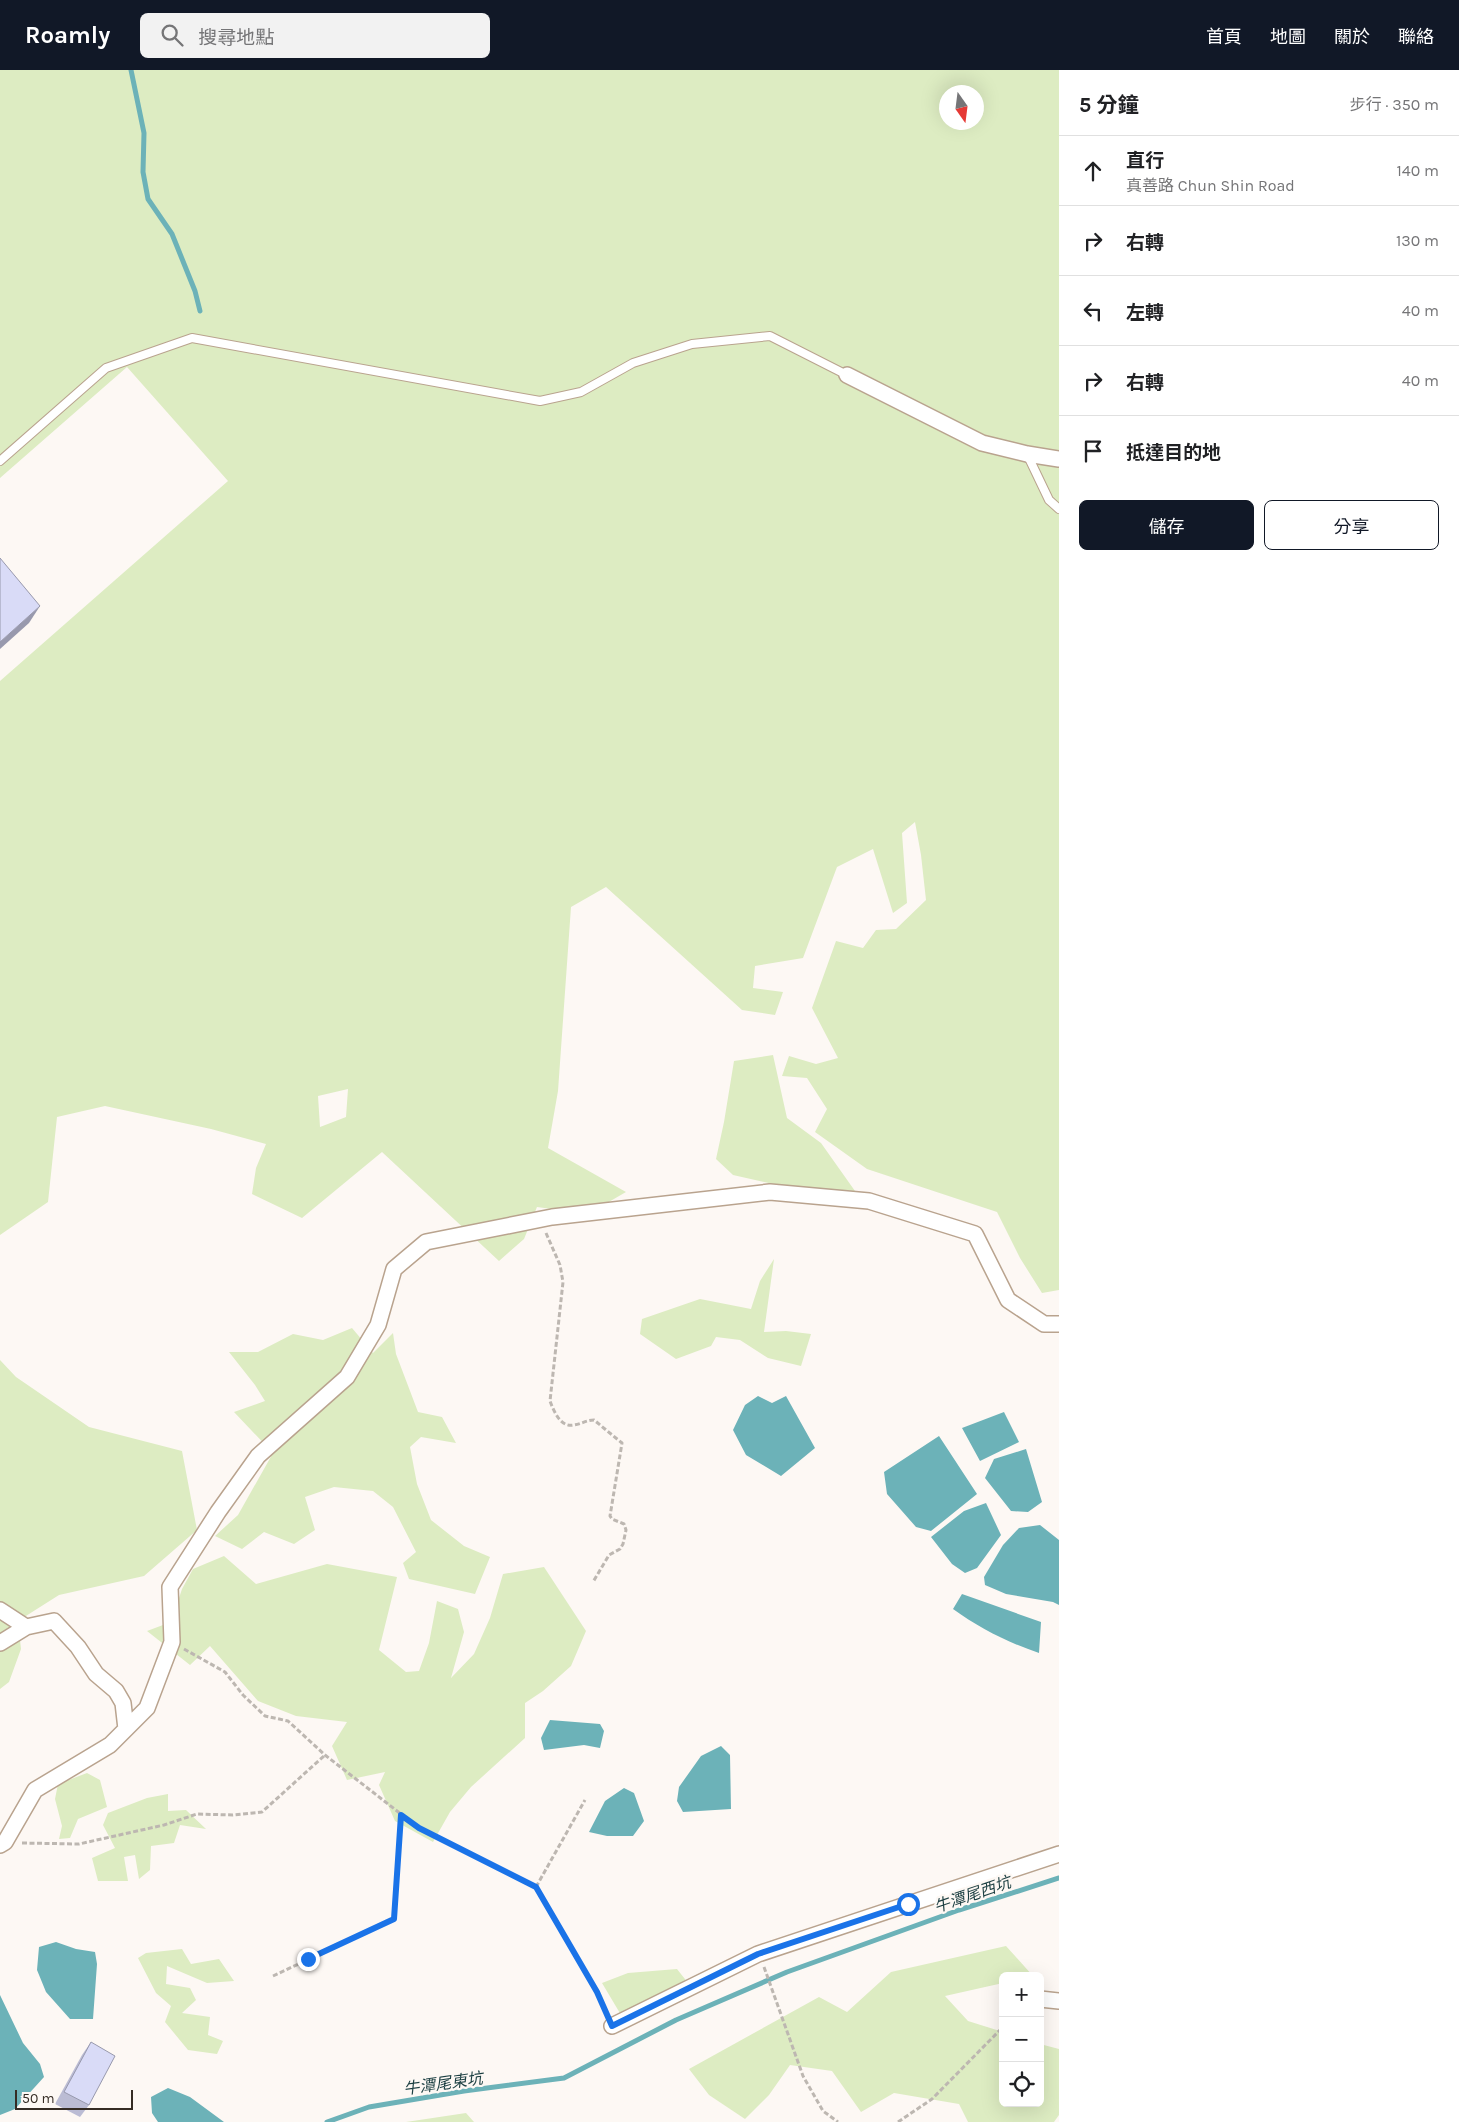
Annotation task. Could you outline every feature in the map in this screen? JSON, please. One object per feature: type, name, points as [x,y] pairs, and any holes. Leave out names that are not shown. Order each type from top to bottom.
[{"type":"street","points":[[847,375],[982,443],[1027,454],[1059,459]]},
{"type":"street","points":[[3,1844],[35,1790],[110,1744],[146,1708],[172,1642],[170,1587],[218,1512],[258,1456],[347,1377],[378,1324],[394,1269],[426,1242],[540,1219],[770,1192],[868,1200],[975,1234],[1008,1300],[1044,1324],[1059,1324]]},
{"type":"street","points":[[0,1610],[26,1627]]},
{"type":"street","points":[[0,1643],[26,1627],[54,1621],[78,1647],[96,1674],[116,1691],[123,1703],[126,1729]]},
{"type":"street","points":[[612,2026],[758,1954],[1059,1854]]},
{"type":"street","points":[[1044,2000],[1059,2001]]},
{"type":"lane","points":[[0,460],[106,368],[192,338],[540,401],[581,392],[633,363],[692,344],[770,336],[847,375]]},
{"type":"lane","points":[[1027,454],[1049,500],[1059,509]]},
{"type":"path","points":[[540,1219],[560,1265],[564,1282],[550,1401],[553,1410],[565,1424],[570,1426],[594,1420],[622,1443],[610,1516],[612,1520],[624,1524],[626,1535],[620,1548],[609,1555],[593,1582]]},
{"type":"path","points":[[172,1642],[225,1672],[265,1716],[288,1721],[325,1755],[419,1828],[536,1887],[597,1992],[612,2026]]},
{"type":"path","points":[[3,1844],[79,1844],[164,1825],[197,1814],[233,1815],[262,1812],[325,1755]]},
{"type":"path","points":[[536,1887],[585,1800]]},
{"type":"path","points":[[273,1976],[394,1919],[401,1815]]},
{"type":"path","points":[[762,1964],[803,2076],[823,2111],[838,2122]]},
{"type":"path","points":[[898,2122],[932,2099],[999,2031]]},
{"type":"green space","points":[[0,70],[1059,70],[1059,1290],[1042,1293],[1020,1258],[997,1212],[867,1169],[815,1132],[827,1109],[807,1078],[782,1076],[789,1056],[816,1064],[838,1058],[812,1008],[836,941],[863,948],[876,930],[896,929],[926,900],[915,822],[902,833],[907,903],[893,913],[873,849],[837,867],[803,958],[755,966],[753,988],[783,992],[775,1015],[742,1010],[606,887],[571,907],[558,1091],[548,1148],[626,1192],[588,1214],[537,1207],[524,1239],[499,1261],[382,1152],[302,1218],[252,1194],[256,1168],[266,1144],[211,1129],[105,1106],[57,1117],[48,1202],[0,1235],[0,681],[228,481],[127,367],[0,478]],"holes":[[[348,1089],[346,1117],[320,1127],[318,1096]]]},
{"type":"green space","points":[[773,1055],[787,1118],[821,1143],[855,1191],[800,1190],[733,1175],[716,1159],[734,1061]]},
{"type":"green space","points":[[774,1259],[764,1332],[786,1331],[811,1334],[801,1366],[768,1358],[740,1340],[716,1337],[711,1346],[676,1359],[640,1334],[642,1319],[700,1299],[751,1309],[760,1281]]},
{"type":"green space","points":[[352,1328],[373,1353],[393,1333],[396,1354],[418,1412],[442,1417],[456,1443],[421,1437],[410,1447],[417,1484],[431,1520],[464,1546],[490,1557],[475,1594],[409,1579],[403,1563],[416,1552],[393,1507],[373,1491],[334,1487],[305,1497],[315,1530],[294,1544],[264,1532],[242,1549],[215,1536],[238,1515],[273,1453],[234,1412],[265,1401],[229,1352],[258,1352],[293,1334],[323,1340]]},
{"type":"green space","points":[[0,1360],[16,1377],[89,1427],[182,1451],[197,1530],[144,1576],[59,1595],[18,1621],[21,1649],[9,1682],[0,1689]]},
{"type":"green space","points":[[224,1556],[256,1584],[327,1564],[397,1577],[379,1650],[406,1672],[419,1671],[429,1643],[437,1601],[458,1609],[464,1632],[451,1678],[474,1654],[490,1618],[503,1574],[544,1567],[586,1631],[571,1666],[543,1691],[525,1703],[525,1738],[471,1787],[450,1812],[433,1842],[395,1821],[379,1785],[385,1772],[347,1780],[332,1746],[347,1722],[296,1716],[258,1701],[210,1646],[190,1665],[147,1631],[171,1622],[182,1589],[193,1569]]},
{"type":"green space","points":[[87,1773],[100,1780],[107,1807],[78,1819],[70,1838],[59,1839],[62,1826],[55,1799],[58,1784]]},
{"type":"green space","points":[[168,1794],[168,1811],[186,1810],[206,1829],[180,1825],[174,1843],[151,1846],[150,1870],[139,1879],[135,1855],[124,1857],[128,1881],[98,1881],[92,1858],[115,1848],[103,1825],[108,1813],[147,1798]]},
{"type":"green space","points":[[1006,1946],[1029,1972],[999,1972],[999,1984],[945,1996],[968,2021],[999,2031],[999,2107],[1044,2107],[1044,2045],[1059,2049],[1059,2115],[1054,2122],[968,2122],[959,2104],[894,2093],[861,2112],[832,2071],[790,2065],[769,2095],[745,2119],[709,2095],[689,2069],[819,1997],[847,2012],[891,1972]]},
{"type":"green space","points":[[182,1949],[191,1964],[219,1959],[234,1981],[207,1983],[167,1966],[166,1984],[190,1988],[196,2000],[182,2013],[210,2017],[208,2035],[223,2041],[217,2054],[188,2050],[165,2022],[171,2006],[156,1993],[138,1958],[146,1953]]},
{"type":"green space","points":[[677,1969],[696,1993],[627,2025],[602,1983],[628,1973]]},
{"type":"green space","points":[[466,2113],[474,2122],[406,2122]]},
{"type":"water","points":[[758,1396],[772,1403],[786,1396],[815,1448],[781,1476],[746,1455],[733,1430],[745,1405]]},
{"type":"water","points":[[1004,1412],[1019,1442],[980,1461],[962,1428]]},
{"type":"water","points":[[939,1436],[977,1494],[931,1531],[916,1527],[887,1494],[884,1472]]},
{"type":"water","points":[[1026,1449],[1042,1502],[1028,1512],[1011,1511],[985,1478],[994,1459]]},
{"type":"water","points":[[986,1503],[1001,1535],[977,1568],[965,1573],[952,1564],[931,1537],[964,1511]]},
{"type":"water","points":[[1040,1525],[1059,1540],[1059,1605],[1053,1602],[1006,1594],[985,1585],[984,1577],[1003,1545],[1019,1528]]},
{"type":"water","points":[[962,1594],[1041,1622],[1039,1653],[994,1634],[953,1609]]},
{"type":"water","points":[[550,1720],[600,1724],[604,1731],[600,1748],[584,1745],[544,1750],[541,1738]]},
{"type":"water","points":[[721,1746],[730,1755],[731,1809],[683,1812],[677,1801],[679,1787],[701,1756]]},
{"type":"water","points":[[624,1788],[634,1793],[644,1821],[633,1836],[607,1836],[589,1832],[605,1801]]},
{"type":"water","points":[[56,1942],[76,1949],[95,1952],[97,1964],[93,2019],[70,2019],[46,1992],[37,1970],[39,1947]]},
{"type":"water","points":[[0,1995],[23,2043],[40,2064],[44,2077],[15,2109],[0,2115]]},
{"type":"water","points":[[168,2088],[190,2097],[224,2122],[158,2122],[152,2113],[151,2097]]},
{"type":"building","points":[[0,558],[40,606],[0,642]]},
{"type":"building","points":[[91,2042],[115,2056],[89,2105],[64,2092]]},
{"type":"waterway","points":[[131,70],[144,133],[143,172],[148,199],[172,234],[195,291],[200,311]]},
{"type":"waterway","name":"牛潭尾西坑","points":[[327,2122],[369,2107],[464,2091],[564,2078],[676,2020],[787,1972],[959,1910],[1059,1878]]},
{"type":"route","points":[[308,1959],[394,1919],[401,1815],[419,1828],[536,1887],[597,1992],[612,2026],[758,1954],[908,1904]]},
{"type":"water label","name":"牛潭尾東坑","points":[[443,2083]]}]
